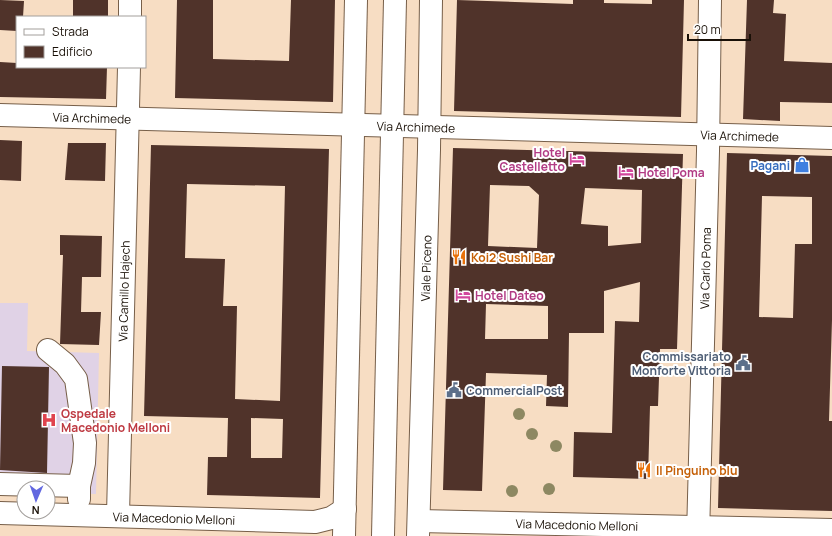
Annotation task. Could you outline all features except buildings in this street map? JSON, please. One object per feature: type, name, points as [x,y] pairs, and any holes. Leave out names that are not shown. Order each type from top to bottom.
[{"type":"street","points":[[130,0],[130,16]]},
{"type":"street","points":[[344,536],[356,0]]},
{"type":"street","points":[[383,536],[395,0]]},
{"type":"street","name":"Viale Piceno","points":[[418,528],[431,0]]},
{"type":"street","name":"Via Carlo Poma","points":[[698,531],[710,0]]},
{"type":"street","name":"Via Camillo Hajech","points":[[118,515],[129,68]]},
{"type":"street","name":"Via Archimede","points":[[0,115],[832,138]]},
{"type":"street","points":[[48,350],[65,364],[76,379],[85,443],[84,463],[79,486],[80,514]]},
{"type":"street","points":[[0,484],[79,486]]},
{"type":"street","name":"Via Macedonio Melloni","points":[[0,513],[118,515],[315,522],[331,518],[345,509]]},
{"type":"street","name":"Via Macedonio Melloni","points":[[418,528],[698,531],[832,530]]},
{"type":"shaded area","name":"Ospedale Macedonio Melloni","points":[[0,303],[28,303],[27,351],[99,353],[96,494],[56,493],[56,480],[16,480],[16,492],[0,492]]},
{"type":"place","name":"Hotel Castelletto","points":[[577,159]]},
{"type":"place","name":"Pagani","points":[[802,165]]},
{"type":"place","name":"Hotel Poma","points":[[626,172]]},
{"type":"place","name":"Koi2 Sushi Bar","points":[[459,257]]},
{"type":"place","name":"Hotel Dateo","points":[[463,295]]},
{"type":"place","name":"Commissariato Monforte Vittoria","points":[[743,363]]},
{"type":"place","name":"CommercialPost","points":[[454,390]]},
{"type":"place","name":"Ospedale Macedonio Melloni","points":[[49,420]]},
{"type":"place","name":"II Pinguino blu","points":[[644,470]]}]
